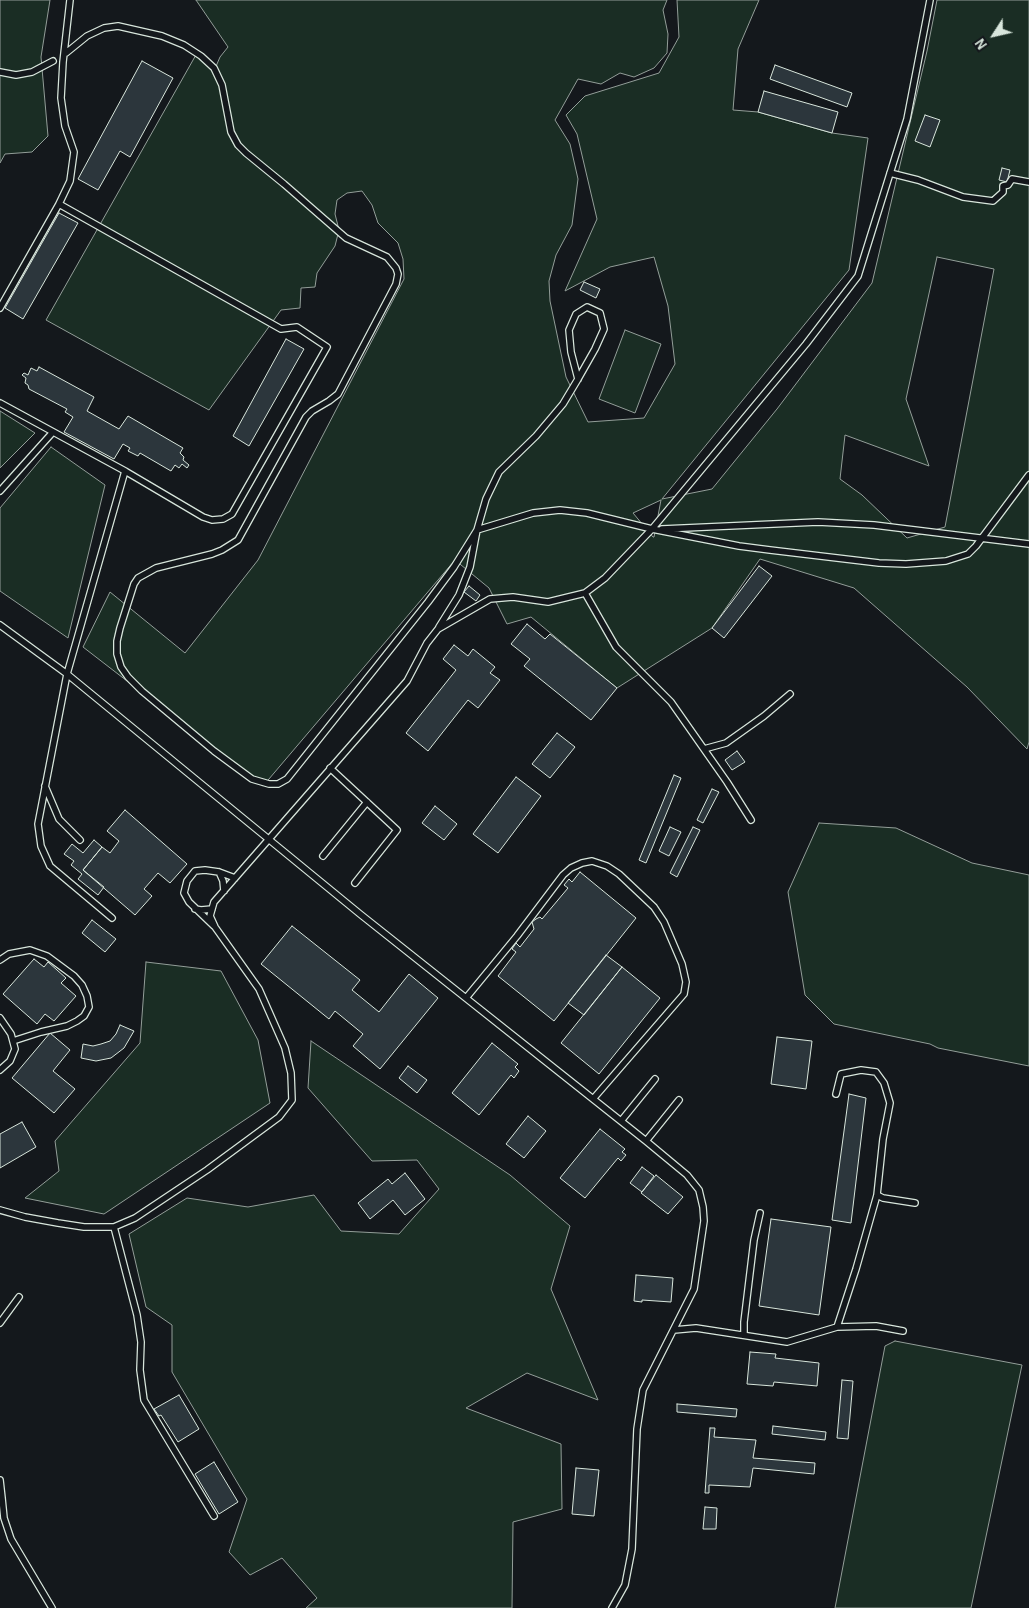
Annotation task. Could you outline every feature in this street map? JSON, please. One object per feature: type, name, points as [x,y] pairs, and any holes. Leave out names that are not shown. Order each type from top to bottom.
[{"type":"lane","points":[[0,308],[70,181],[74,152],[64,126],[62,98],[63,62],[70,0]]},
{"type":"lane","points":[[438,629],[490,599],[513,597],[548,602],[585,593],[605,578],[652,529],[806,344],[858,276],[907,119],[930,0]]},
{"type":"lane","points":[[66,53],[87,36],[104,28],[118,26],[162,36],[184,45],[201,56],[214,68],[222,85],[231,132],[238,145],[346,238],[387,257],[396,268],[398,274],[396,284],[338,394],[312,411],[306,418],[238,540],[212,554],[156,568],[138,578],[134,584],[117,641],[117,654],[121,667],[128,677],[214,751],[252,779],[269,784],[278,784],[288,779],[428,602],[454,567],[477,530],[534,514],[560,510],[586,512],[652,529],[762,549],[879,563],[906,564],[946,561],[968,554],[1029,475]]},
{"type":"lane","points":[[0,72],[16,75],[32,72],[53,61]]},
{"type":"lane","points":[[890,173],[918,180],[963,197],[993,201],[1002,192],[1003,186],[1008,185],[1012,179],[1029,182]]},
{"type":"lane","points":[[0,403],[125,471],[203,517],[212,520],[223,519],[232,514],[327,347],[297,327],[280,329],[59,204]]},
{"type":"lane","points":[[0,1210],[58,1223],[84,1227],[114,1228],[135,1218],[215,1164],[279,1117],[292,1100],[291,1073],[285,1048],[259,989],[215,927],[210,916],[214,902],[407,680],[427,644],[459,595],[470,567],[477,530],[486,499],[499,472],[536,436],[558,411],[578,379],[595,349],[604,329],[600,313],[587,307],[576,314],[569,330],[571,352],[578,379]]},
{"type":"lane","points":[[0,491],[53,432]]},
{"type":"lane","points":[[112,918],[50,866],[41,846],[38,824],[67,674],[125,471]]},
{"type":"lane","points":[[652,529],[818,522],[874,525],[1029,544]]},
{"type":"lane","points":[[585,593],[616,647],[671,702],[750,820]]},
{"type":"lane","points":[[0,625],[67,674],[360,914],[621,1120],[687,1176],[699,1190],[704,1221],[694,1289],[643,1390],[637,1429],[632,1548],[625,1585],[612,1608]]},
{"type":"lane","points":[[704,749],[726,742],[764,716],[790,694]]},
{"type":"lane","points":[[330,768],[397,830],[355,883]]},
{"type":"lane","points":[[45,786],[59,819],[80,840]]},
{"type":"lane","points":[[324,856],[366,802]]},
{"type":"lane","points":[[466,998],[517,936],[563,875],[571,868],[592,861],[607,866],[619,874],[654,907],[664,922],[682,964],[686,982],[684,994],[593,1098]]},
{"type":"lane","points":[[215,927],[189,902],[184,893],[186,881],[195,871],[205,870],[219,872],[234,878]]},
{"type":"lane","points":[[219,872],[223,881],[224,891]]},
{"type":"lane","points":[[195,909],[212,908]]},
{"type":"lane","points":[[0,960],[9,954],[30,950],[47,956],[74,976],[82,985],[89,1007],[84,1016],[68,1026],[13,1041]]},
{"type":"lane","points":[[0,1018],[11,1034],[14,1049],[10,1061],[0,1070]]},
{"type":"lane","points":[[836,1094],[841,1074],[861,1070],[876,1072],[884,1083],[890,1103],[883,1138],[877,1195],[837,1327]]},
{"type":"lane","points":[[621,1120],[654,1079]]},
{"type":"lane","points":[[646,1141],[679,1100]]},
{"type":"lane","points":[[877,1195],[883,1198],[915,1202]]},
{"type":"lane","points":[[744,1335],[754,1240],[760,1213]]},
{"type":"lane","points":[[114,1228],[137,1315],[141,1342],[140,1370],[144,1400],[214,1516]]},
{"type":"lane","points":[[0,1323],[19,1297]]},
{"type":"lane","points":[[674,1330],[696,1328],[787,1342],[837,1327],[876,1326],[903,1330]]},
{"type":"lane","points":[[0,1480],[4,1518],[11,1539],[52,1608]]},
{"type":"green space","points":[[0,0],[50,0],[41,57],[48,136],[32,152],[5,154],[0,163]]},
{"type":"green space","points":[[196,0],[667,0],[663,10],[668,34],[667,53],[654,68],[634,77],[620,73],[601,84],[578,79],[555,120],[570,144],[578,179],[572,225],[556,255],[549,281],[550,301],[566,377],[588,422],[644,418],[675,364],[668,306],[654,257],[610,267],[565,291],[597,219],[577,134],[566,115],[585,96],[659,73],[679,37],[677,0],[759,0],[738,49],[733,110],[758,112],[832,133],[868,138],[849,270],[662,499],[712,489],[777,409],[872,283],[927,51],[937,0],[1029,0],[1029,742],[1027,749],[967,687],[854,588],[760,559],[712,628],[617,688],[531,617],[507,624],[489,588],[455,560],[263,786],[83,647],[110,592],[185,653],[258,560],[404,279],[403,259],[398,243],[378,223],[372,205],[362,191],[347,193],[337,200],[335,214],[339,230],[335,246],[317,273],[315,287],[301,288],[300,308],[281,310],[209,410],[46,320],[197,53],[214,71],[220,57],[228,47]],"holes":[[[937,257],[994,269],[945,527],[907,538],[862,495],[840,479],[845,435],[929,466],[906,399]],[[661,500],[654,537],[653,537],[633,513]]]},
{"type":"green space","points":[[625,330],[661,344],[635,413],[599,399]]},
{"type":"green space","points":[[0,411],[35,433],[0,468]]},
{"type":"green space","points":[[51,447],[105,485],[68,638],[0,591],[0,508]]},
{"type":"green space","points":[[819,823],[896,828],[972,863],[1029,875],[1029,1066],[938,1048],[930,1044],[834,1024],[805,995],[788,892]]},
{"type":"green space","points":[[146,962],[221,971],[258,1040],[270,1103],[104,1214],[25,1198],[59,1171],[55,1141],[140,1043]]},
{"type":"green space","points":[[311,1041],[510,1175],[570,1226],[551,1289],[598,1400],[527,1373],[466,1408],[561,1444],[562,1509],[513,1522],[512,1608],[306,1608],[317,1598],[282,1558],[250,1575],[229,1552],[247,1499],[172,1372],[172,1325],[146,1307],[129,1234],[187,1198],[248,1207],[314,1195],[341,1231],[399,1234],[439,1189],[417,1160],[372,1161],[308,1088]]},
{"type":"green space","points":[[895,1341],[1022,1365],[971,1608],[835,1608],[885,1346]]},
{"type":"building","points":[[142,61],[173,78],[130,157],[120,151],[98,190],[78,179]]},
{"type":"building","points":[[775,65],[852,93],[847,107],[770,79]]},
{"type":"building","points":[[764,91],[838,112],[832,133],[758,112]]},
{"type":"building","points":[[925,115],[940,120],[930,147],[915,141]]},
{"type":"building","points":[[1002,168],[1010,170],[1007,182],[999,180]]},
{"type":"building","points":[[59,213],[78,223],[23,319],[5,308]]},
{"type":"building","points":[[584,282],[600,289],[596,298],[580,290]]},
{"type":"building","points":[[286,339],[304,349],[249,446],[233,436]]},
{"type":"building","points":[[39,367],[94,397],[87,411],[119,429],[128,416],[183,448],[180,453],[184,457],[183,460],[189,465],[187,468],[182,464],[179,468],[175,465],[171,471],[140,453],[138,456],[128,451],[130,448],[123,444],[114,459],[64,432],[73,417],[65,412],[67,409],[29,389],[25,383],[26,378],[22,375],[24,373],[28,375],[31,368],[37,371]]},
{"type":"building","points":[[759,566],[772,576],[724,638],[712,628]]},
{"type":"building","points":[[469,586],[480,595],[476,601],[464,592]]},
{"type":"building","points":[[527,624],[545,639],[550,634],[617,688],[591,720],[524,666],[530,659],[511,644]]},
{"type":"building","points":[[454,645],[468,656],[473,649],[495,667],[490,673],[500,680],[478,708],[468,700],[428,751],[406,733],[456,670],[443,659]]},
{"type":"building","points":[[557,733],[575,747],[550,778],[532,764]]},
{"type":"building","points":[[737,751],[745,762],[732,770],[725,760]]},
{"type":"building","points":[[674,775],[681,778],[646,863],[639,860]]},
{"type":"building","points":[[516,777],[541,796],[498,853],[473,834]]},
{"type":"building","points":[[712,789],[719,792],[703,823],[697,820]]},
{"type":"building","points":[[435,806],[457,824],[444,840],[422,823]]},
{"type":"building","points":[[125,810],[187,864],[170,883],[158,873],[144,889],[152,896],[135,915],[83,870],[102,847],[110,853],[119,841],[107,831]]},
{"type":"building","points":[[670,827],[681,832],[669,856],[659,851]]},
{"type":"building","points":[[693,827],[700,830],[677,877],[670,873]]},
{"type":"building","points":[[94,840],[102,847],[83,870],[104,887],[98,895],[78,879],[82,874],[71,865],[74,861],[64,854],[72,844],[83,853]]},
{"type":"building","points":[[580,872],[636,918],[554,1021],[498,976],[516,952],[512,949],[516,943],[520,947],[534,929],[532,922],[540,917],[542,919],[568,888],[564,885],[569,879],[572,882]]},
{"type":"building","points":[[92,920],[116,939],[105,952],[82,933]]},
{"type":"building","points":[[292,926],[360,980],[352,990],[379,1012],[409,974],[438,998],[380,1069],[353,1046],[363,1034],[335,1011],[329,1019],[261,964]]},
{"type":"building","points":[[606,955],[622,967],[584,1015],[568,1003]]},
{"type":"building","points":[[34,959],[44,967],[48,962],[66,978],[61,983],[76,996],[54,1021],[45,1014],[37,1024],[3,994]]},
{"type":"building","points":[[622,967],[660,998],[599,1074],[561,1043]]},
{"type":"building","points":[[120,1025],[134,1031],[124,1048],[111,1058],[96,1061],[81,1058],[83,1044],[93,1046],[110,1041]]},
{"type":"building","points":[[50,1033],[70,1050],[53,1071],[75,1089],[54,1113],[12,1078]]},
{"type":"building","points":[[777,1037],[812,1041],[806,1089],[771,1084]]},
{"type":"building","points":[[492,1043],[518,1064],[515,1067],[519,1071],[514,1078],[511,1075],[479,1115],[452,1093]]},
{"type":"building","points":[[408,1066],[427,1080],[417,1093],[399,1078]]},
{"type":"building","points":[[849,1094],[866,1098],[851,1223],[832,1220]]},
{"type":"building","points":[[528,1116],[546,1131],[524,1158],[506,1144]]},
{"type":"building","points":[[22,1122],[36,1147],[0,1168],[0,1134]]},
{"type":"building","points":[[600,1129],[625,1149],[622,1152],[626,1155],[621,1161],[618,1158],[585,1198],[560,1178]]},
{"type":"building","points":[[642,1167],[654,1176],[642,1192],[630,1183]]},
{"type":"building","points":[[405,1173],[425,1199],[405,1215],[393,1200],[370,1219],[358,1203],[388,1179],[392,1184]]},
{"type":"building","points":[[656,1175],[683,1197],[668,1214],[641,1193]]},
{"type":"building","points":[[771,1219],[831,1227],[819,1315],[759,1306]]},
{"type":"building","points":[[636,1275],[673,1278],[671,1302],[634,1301]]},
{"type":"building","points":[[750,1352],[776,1354],[775,1358],[819,1363],[817,1386],[774,1382],[773,1386],[747,1384]]},
{"type":"building","points":[[842,1380],[853,1381],[848,1439],[837,1438]]},
{"type":"building","points":[[179,1395],[199,1429],[178,1442],[161,1415],[159,1416],[154,1409]]},
{"type":"building","points":[[677,1404],[737,1409],[736,1417],[677,1412]]},
{"type":"building","points":[[773,1426],[826,1432],[825,1440],[772,1434]]},
{"type":"building","points":[[710,1428],[715,1428],[714,1437],[756,1440],[753,1458],[815,1463],[814,1474],[753,1468],[750,1487],[709,1485],[709,1493],[705,1493]]},
{"type":"building","points":[[214,1462],[238,1502],[219,1514],[195,1474]]},
{"type":"building","points":[[576,1468],[599,1470],[594,1516],[572,1514]]},
{"type":"building","points":[[705,1507],[717,1508],[716,1529],[703,1529]]}]
